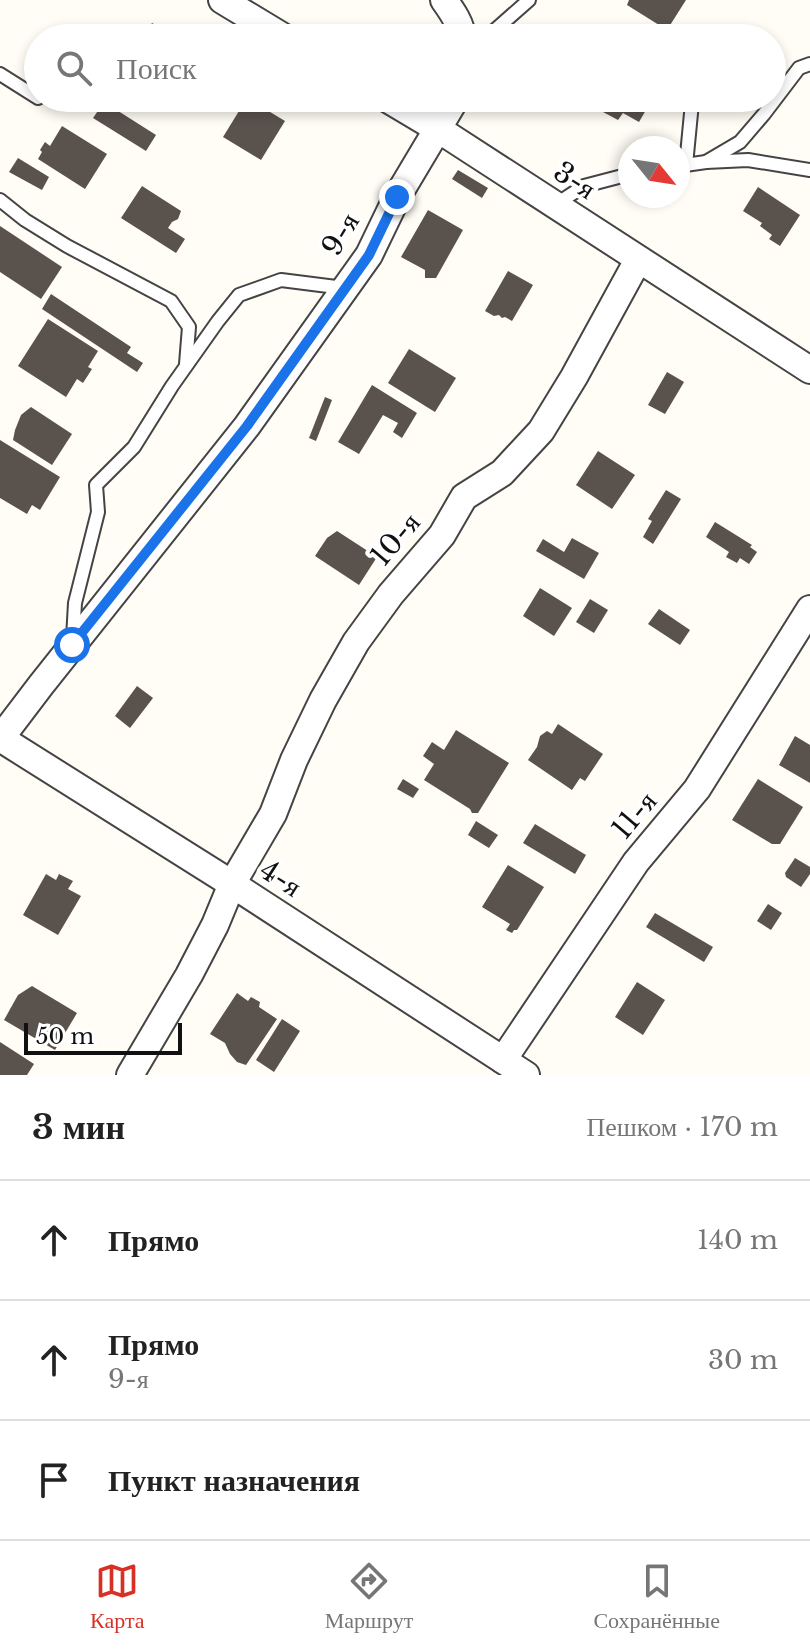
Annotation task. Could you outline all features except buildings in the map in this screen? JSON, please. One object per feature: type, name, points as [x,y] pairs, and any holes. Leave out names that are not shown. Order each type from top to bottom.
[{"type":"street","points":[[222,0],[262,24]]},
{"type":"street","points":[[444,0],[458,24]]},
{"type":"street","name":"3-я","points":[[409,112],[810,370]]},
{"type":"street","name":"9-я","points":[[72,645],[247,426],[369,255],[397,197],[448,112]]},
{"type":"street","name":"10-я","points":[[130,1075],[189,975],[232,884],[273,814],[323,700],[356,642],[391,594],[442,535],[464,497],[502,473],[541,431],[638,260]]},
{"type":"street","name":"11-я","points":[[500,1064],[636,862],[697,789],[810,609]]},
{"type":"street","points":[[0,739],[72,645]]},
{"type":"street","name":"4-я","points":[[0,739],[232,884],[500,1064],[526,1075]]},
{"type":"lane","points":[[502,24],[529,0]]},
{"type":"lane","points":[[786,85],[799,68],[810,64]]},
{"type":"lane","points":[[0,74],[24,89]]},
{"type":"lane","points":[[687,136],[691,112]]},
{"type":"lane","points":[[706,162],[740,142],[766,112]]},
{"type":"lane","points":[[690,165],[748,160],[810,170]]},
{"type":"lane","points":[[555,205],[584,186],[618,177]]},
{"type":"lane","points":[[0,200],[67,246],[171,301],[189,327],[185,367]]},
{"type":"lane","points":[[72,645],[75,603],[98,512],[96,485],[134,447],[218,321],[239,295],[281,280],[344,288]]},
{"type":"route","points":[[72,645],[247,426],[369,255],[397,197]]}]
